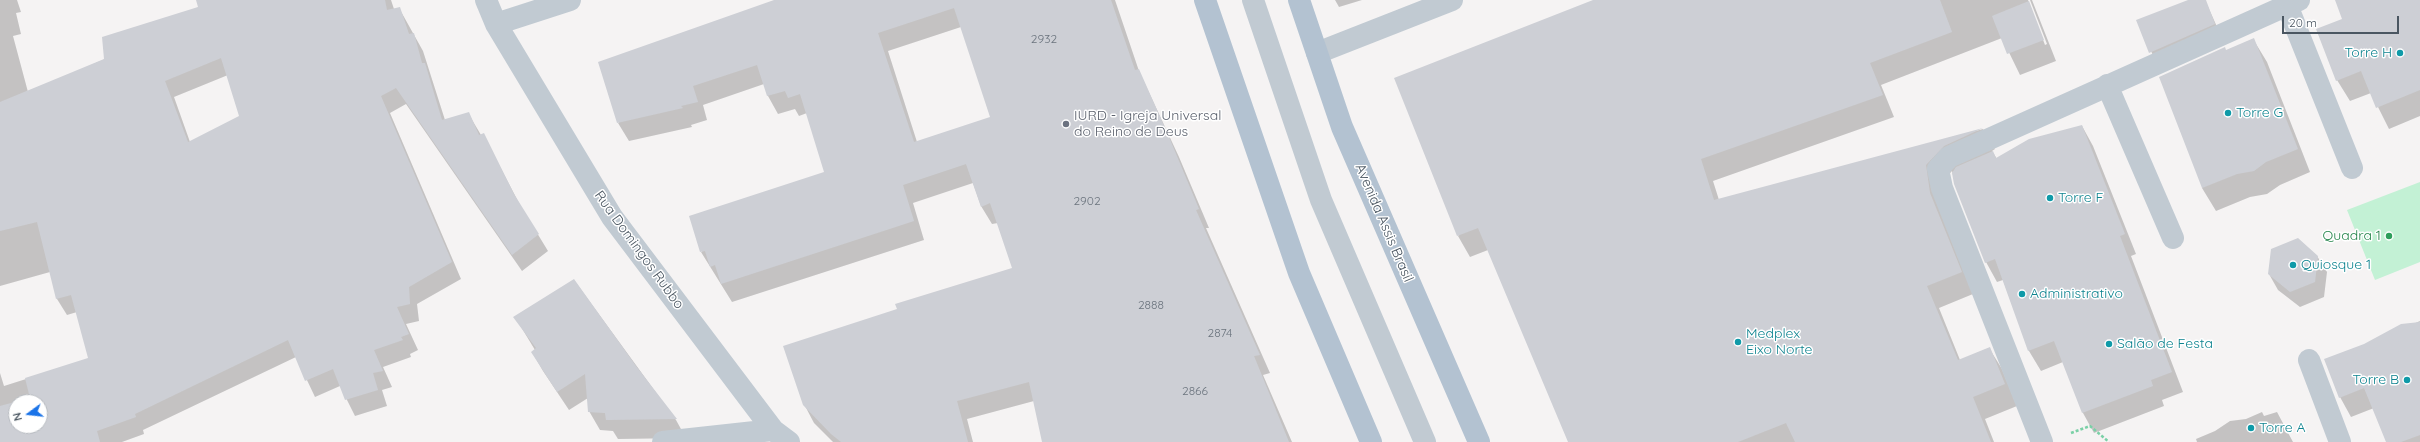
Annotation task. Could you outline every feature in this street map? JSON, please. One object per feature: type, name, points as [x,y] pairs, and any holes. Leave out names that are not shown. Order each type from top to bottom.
[{"type":"main road","points":[[1205,0],[1299,273],[1371,442]]},
{"type":"main road","name":"Avenida Assis Brasil","points":[[1299,0],[1342,127],[1479,442]]},
{"type":"street","name":"Rua Domingos Rubbo","points":[[486,0],[496,24],[612,217],[778,438]]},
{"type":"street","points":[[496,24],[570,0]]},
{"type":"street","points":[[1253,0],[1321,200],[1425,442]]},
{"type":"street","points":[[1317,53],[1452,0]]},
{"type":"street","points":[[2042,442],[1942,188],[1938,169],[1949,157],[2293,3],[2352,168]]},
{"type":"street","points":[[2107,85],[2173,238]]},
{"type":"street","points":[[2309,360],[2340,442]]},
{"type":"street","points":[[663,442],[778,438]]},
{"type":"path","points":[[2064,435],[2090,426],[2109,442]]},
{"type":"green space","name":"Quadra 1","points":[[2420,182],[2420,262],[2375,280],[2347,210]]},
{"type":"building","points":[[196,0],[385,0],[387,10],[400,7],[409,34],[414,33],[422,63],[425,63],[442,120],[469,112],[479,135],[484,133],[514,194],[539,234],[512,255],[396,88],[381,96],[452,262],[409,287],[410,304],[397,307],[409,334],[401,337],[403,340],[374,350],[383,371],[373,373],[378,390],[345,400],[333,369],[305,381],[288,340],[135,414],[136,417],[97,431],[100,442],[0,442],[0,406],[8,404],[8,434],[48,434],[48,394],[29,394],[25,378],[88,358],[71,295],[56,299],[37,222],[0,231],[0,102],[104,59],[102,37],[198,7]],"holes":[[[221,58],[239,116],[188,142],[165,81]]]},
{"type":"building","points":[[774,0],[1111,0],[1135,70],[1139,69],[1169,137],[1199,209],[1196,210],[1260,355],[1254,356],[1289,442],[1042,442],[1029,382],[957,401],[968,442],[841,442],[831,434],[803,405],[783,346],[897,309],[895,304],[1012,268],[990,203],[981,207],[966,164],[903,185],[914,221],[721,284],[715,265],[710,267],[705,251],[700,252],[689,216],[824,172],[800,94],[788,98],[785,91],[767,96],[757,65],[693,86],[698,102],[681,106],[683,108],[617,123],[598,62]],"holes":[[[954,8],[990,117],[914,142],[878,33]]]},
{"type":"building","points":[[1593,0],[1940,0],[1952,32],[1870,63],[1883,95],[1701,159],[1714,200],[1983,128],[1944,146],[1926,165],[1930,193],[1962,272],[1927,286],[1958,360],[1990,347],[2005,384],[1973,397],[1991,442],[1795,442],[1786,423],[1738,442],[1568,442],[1478,228],[1457,236],[1394,78]]},
{"type":"building","points":[[2188,0],[2206,0],[2215,24],[2149,53],[2136,20]]},
{"type":"building","name":"Torre H","points":[[2335,0],[2420,0],[2420,90],[2376,108],[2361,71],[2336,81],[2316,29],[2342,19]]},
{"type":"building","points":[[2029,1],[2044,40],[2007,54],[1992,16]]},
{"type":"building","name":"Torre G","points":[[2254,38],[2298,149],[2266,162],[2254,171],[2237,174],[2202,188],[2159,77],[2225,47],[2226,50]]},
{"type":"building","points":[[2082,125],[2125,234],[2120,236],[2172,372],[2151,380],[2153,386],[2082,413],[2054,341],[2028,351],[1995,259],[1985,263],[1954,184],[1952,173],[1956,167],[1993,151],[1996,158],[2029,139]]},
{"type":"building","name":"Quiosque 1","points":[[2298,238],[2318,256],[2315,282],[2290,292],[2268,274],[2271,249]]},
{"type":"building","points":[[574,279],[636,366],[677,419],[606,420],[605,413],[588,412],[585,374],[557,392],[531,352],[536,348],[513,317]]},
{"type":"building","name":"Torre B","points":[[2420,322],[2420,435],[2401,442],[2386,442],[2364,388],[2339,398],[2324,359],[2364,344],[2401,324]]},
{"type":"place","name":"Torre H","points":[[2400,53]]},
{"type":"place","name":"Torre G","points":[[2228,113]]},
{"type":"place","name":"IURD - Igreja Universal do Reino de Deus","points":[[1066,124]]},
{"type":"place","name":"Torre F","points":[[2050,198]]},
{"type":"place","name":"Quadra 1","points":[[2389,236]]},
{"type":"place","name":"Quiosque 1","points":[[2293,265]]},
{"type":"place","name":"Administrativo","points":[[2022,294]]},
{"type":"place","name":"Medplex Eixo Norte","points":[[1738,342]]},
{"type":"place","name":"Salão de Festa","points":[[2109,344]]},
{"type":"place","name":"Torre B","points":[[2407,380]]},
{"type":"place","name":"Torre A","points":[[2251,428]]}]
